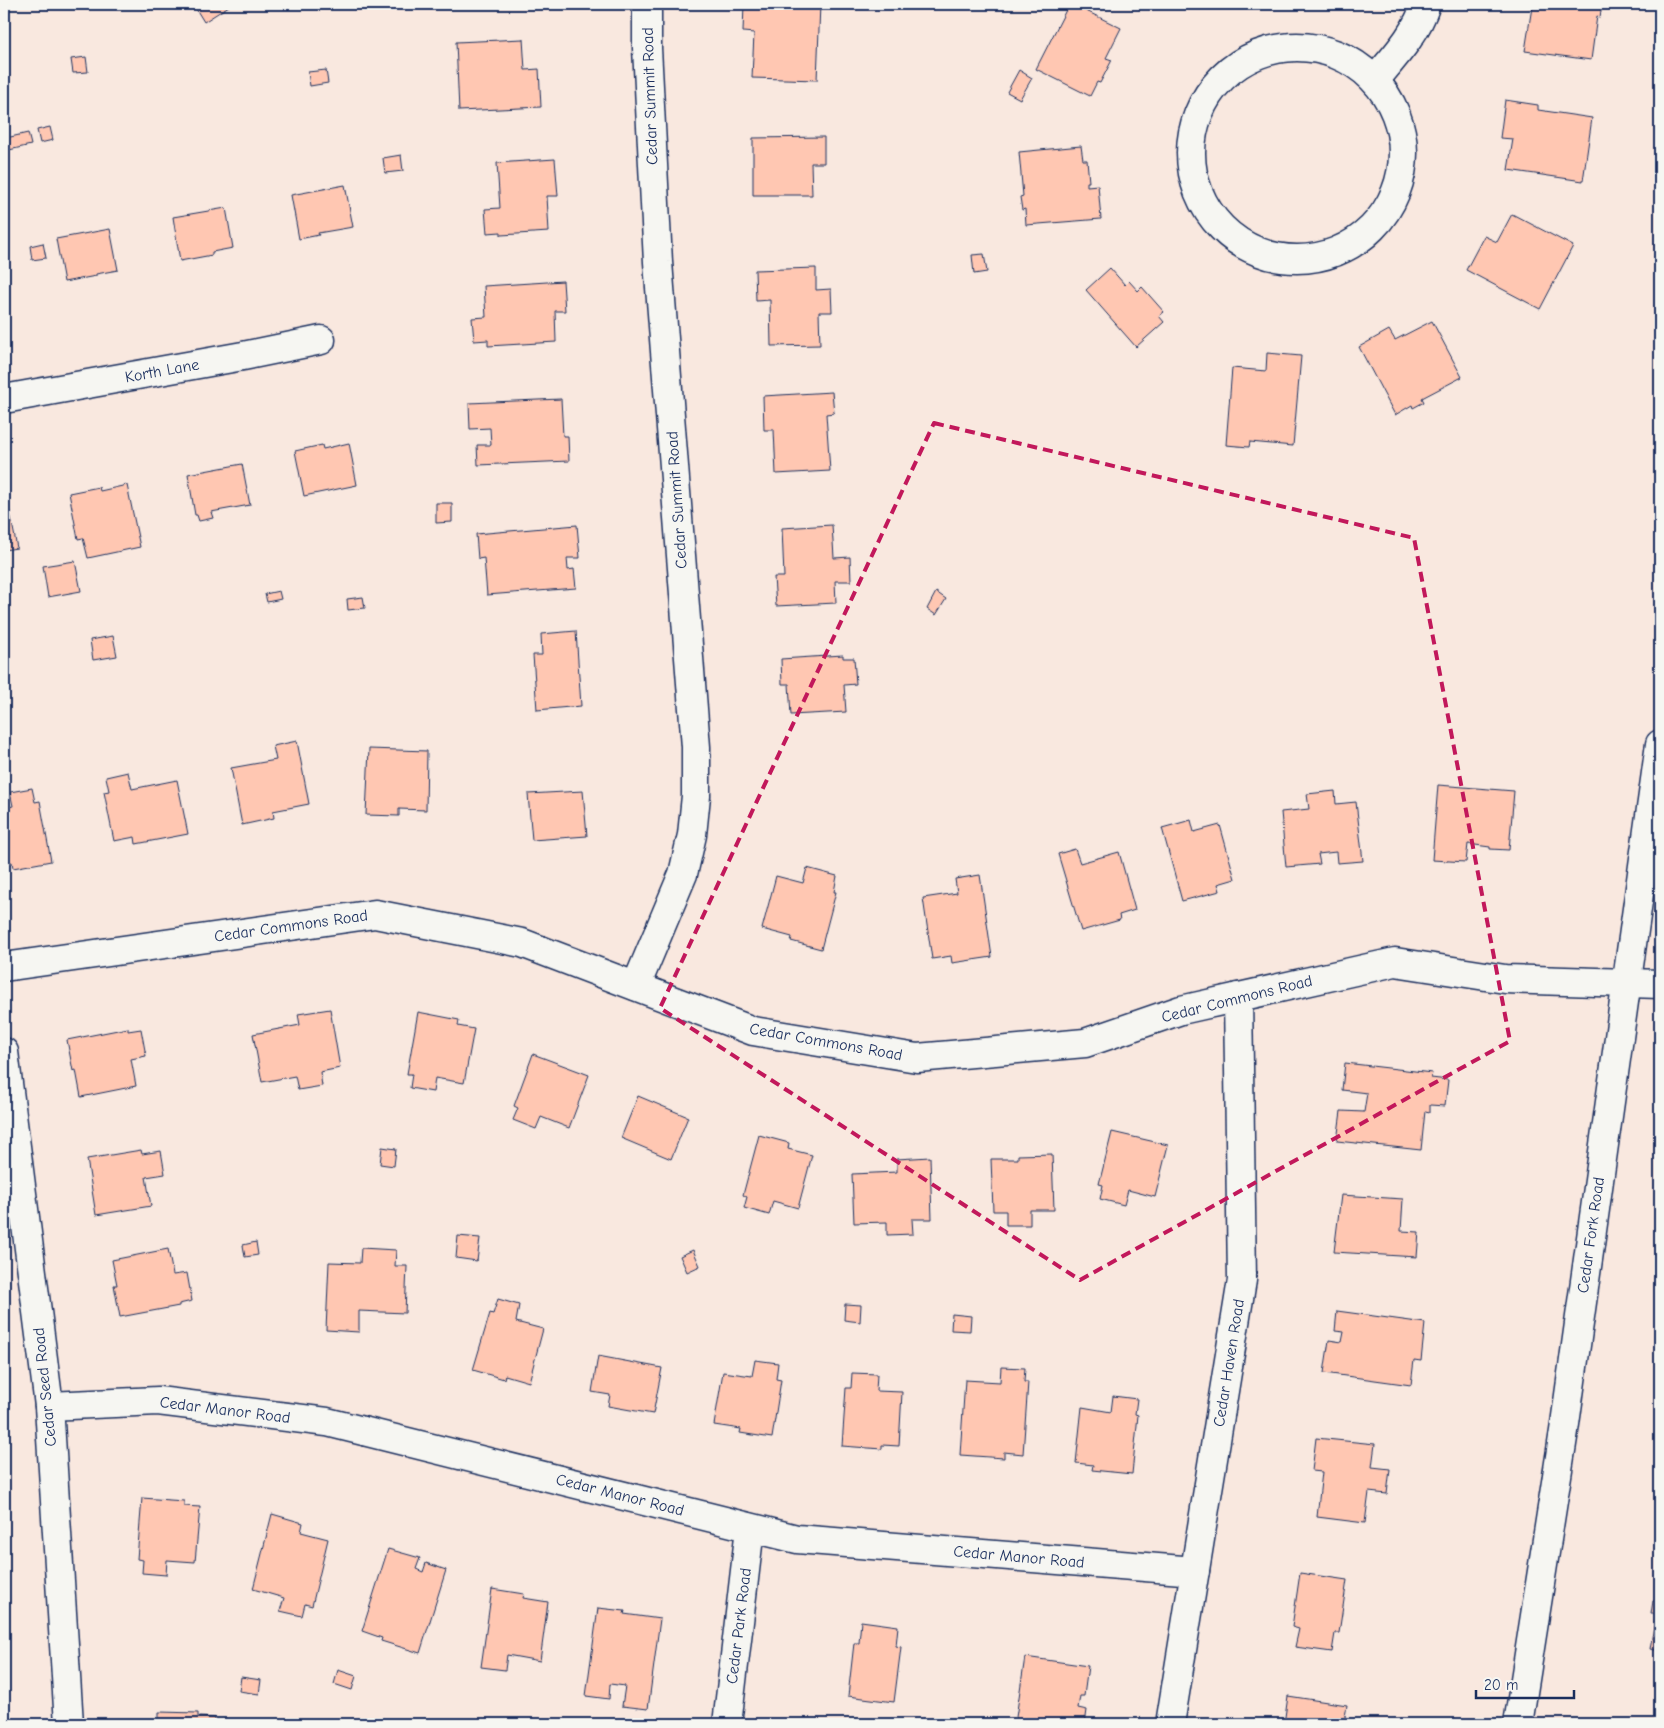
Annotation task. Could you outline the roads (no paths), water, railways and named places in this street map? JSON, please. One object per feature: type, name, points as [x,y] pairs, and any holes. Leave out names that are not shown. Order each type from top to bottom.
[{"type":"street","name":"Cedar Summit Road","points":[[636,986],[683,874],[692,835],[696,796],[696,747],[658,252],[647,48],[647,4]]},
{"type":"street","points":[[1375,80],[1407,42],[1420,21],[1426,4]]},
{"type":"street","points":[[1288,47],[1312,48],[1335,54],[1356,65],[1375,80],[1389,100],[1398,121],[1403,145],[1402,168],[1396,191],[1386,212],[1370,231],[1351,245],[1329,255],[1306,259],[1282,259],[1259,253],[1238,241],[1219,226],[1205,207],[1195,185],[1190,162],[1191,138],[1197,115],[1208,94],[1224,76],[1243,62],[1265,52],[1288,47]]},
{"type":"street","name":"Korth Lane","points":[[4,399],[243,356],[320,340]]},
{"type":"street","name":"Cedar Fork Road","points":[[1518,1724],[1564,1431],[1660,744]]},
{"type":"street","name":"Cedar Commons Road","points":[[4,967],[375,914],[522,943],[753,1031],[917,1058],[1085,1043],[1181,1010],[1395,962],[1505,979],[1660,984]]},
{"type":"street","name":"Cedar Haven Road","points":[[1170,1724],[1242,1280],[1238,997]]},
{"type":"street","name":"Cedar Seed Road","points":[[4,1052],[49,1406],[69,1724]]},
{"type":"street","name":"Cedar Manor Road","points":[[49,1406],[158,1401],[326,1422],[797,1539],[1195,1572]]},
{"type":"street","name":"Cedar Park Road","points":[[727,1724],[750,1528]]}]
